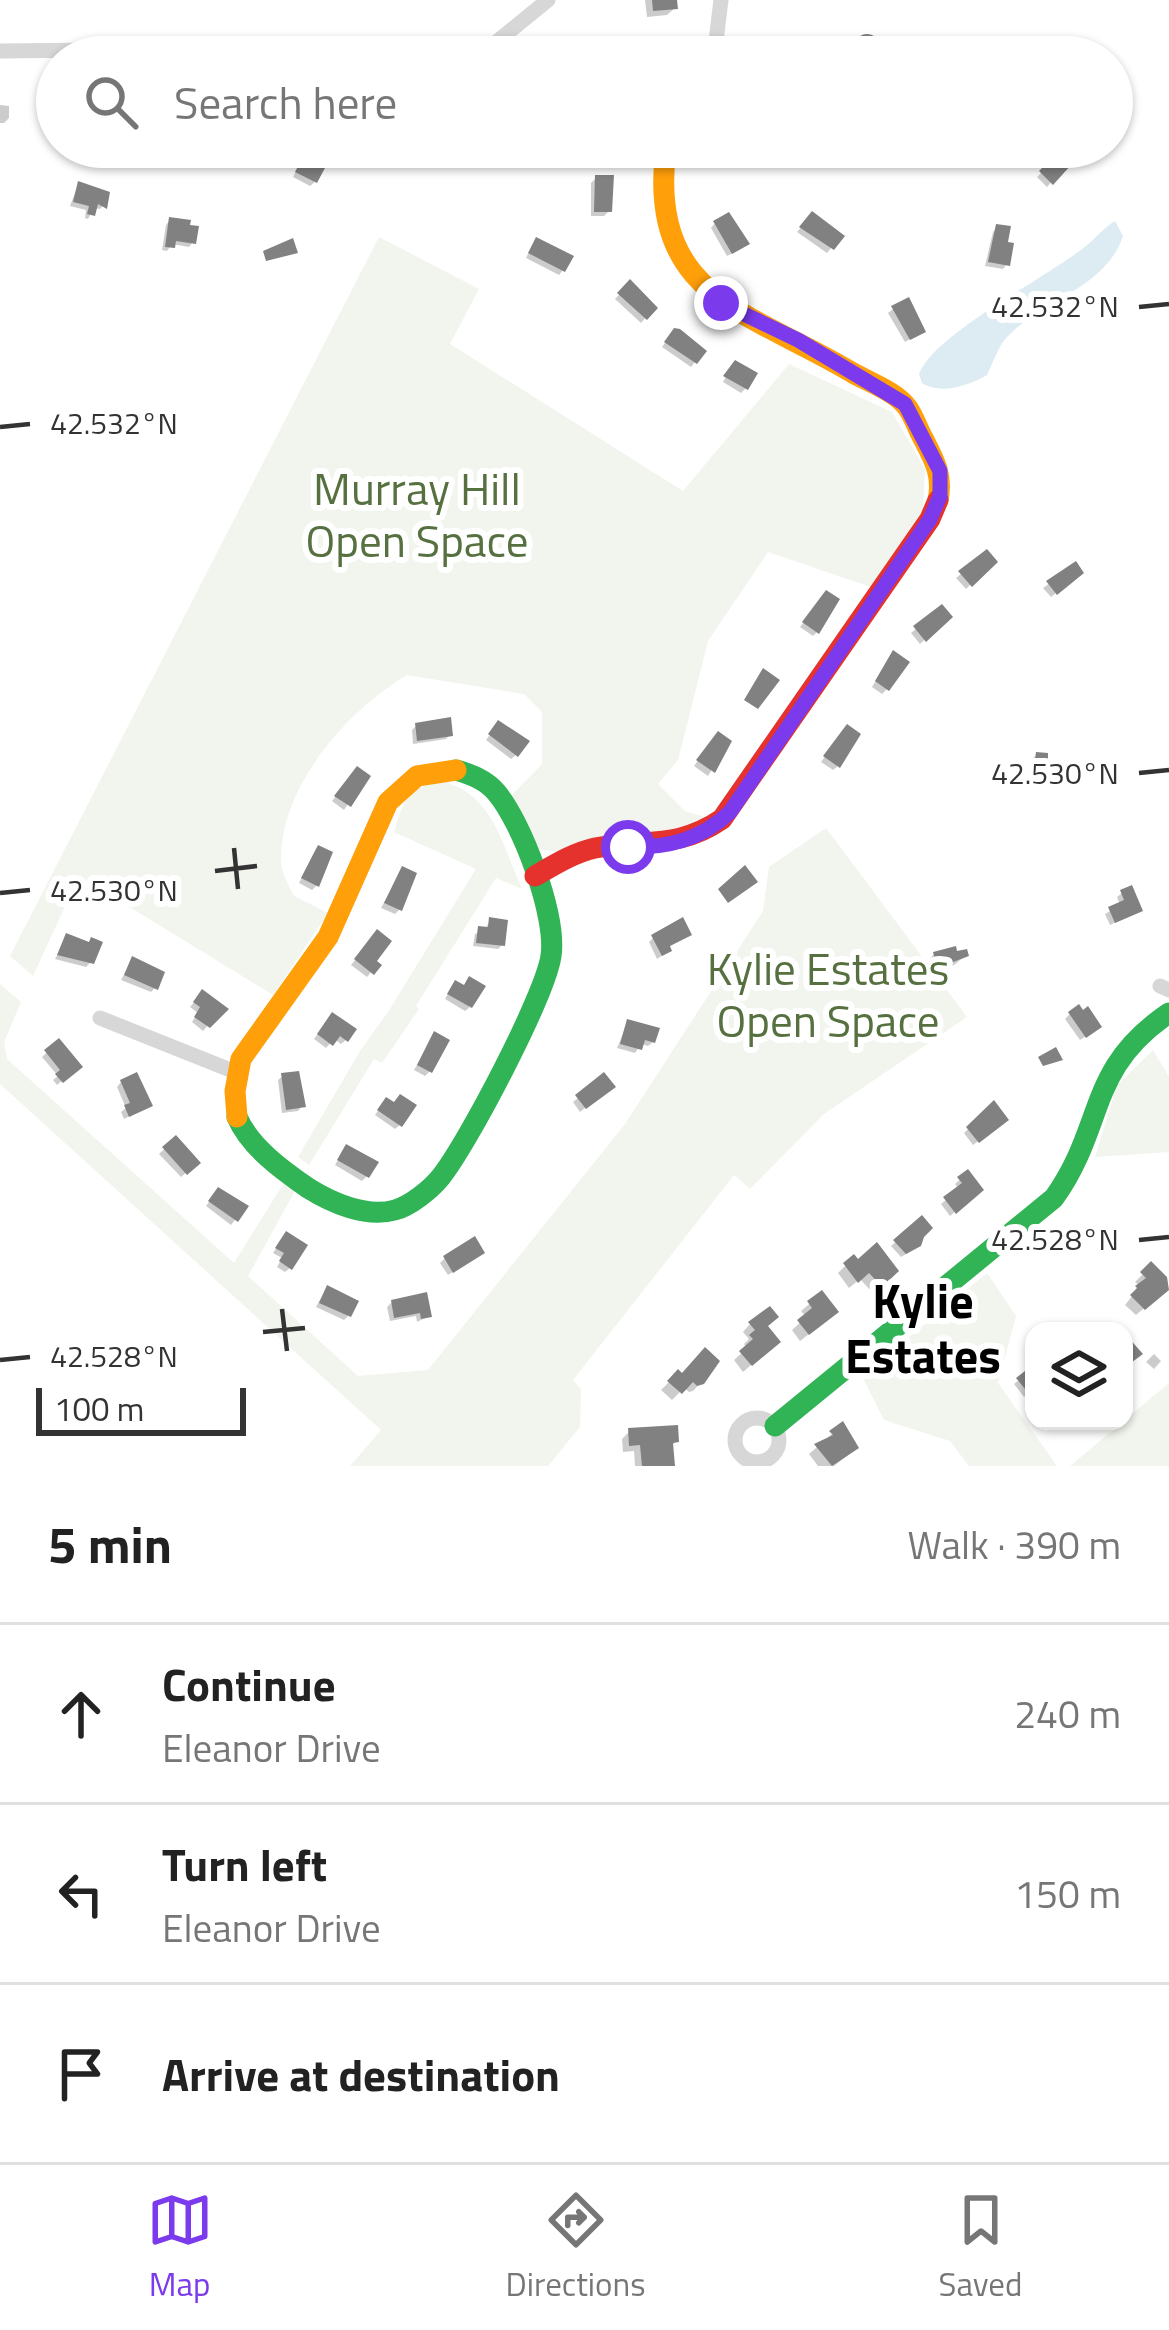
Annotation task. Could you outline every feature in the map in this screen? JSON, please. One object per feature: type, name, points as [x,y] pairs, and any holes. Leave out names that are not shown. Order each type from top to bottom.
[{"type":"street","points":[[504,36],[548,0]]},
{"type":"street","points":[[717,36],[721,0]]},
{"type":"street","points":[[0,51],[36,51]]},
{"type":"street","points":[[535,876],[590,849],[677,843],[722,819],[930,519],[940,496],[938,463],[905,404],[798,340],[741,316],[698,281],[668,226],[663,168]]},
{"type":"street","points":[[456,770],[491,787],[500,797],[535,876],[551,932],[551,961],[442,1177],[395,1210],[337,1204],[306,1186],[254,1143],[239,1124],[238,1073],[241,1059],[328,937],[388,802],[406,782],[430,772],[456,770]]},
{"type":"street","points":[[775,1426],[1054,1198],[1073,1170],[1112,1065],[1139,1033],[1169,1013]]},
{"type":"street","points":[[100,1018],[238,1073]]},
{"type":"green space","name":"Murray Hill Open Space","points":[[379,237],[479,289],[450,344],[683,491],[789,364],[892,412],[925,469],[923,510],[871,587],[768,552],[708,641],[678,760],[658,784],[685,811],[708,818],[679,835],[558,852],[536,849],[509,798],[542,764],[542,712],[524,694],[407,675],[340,730],[304,779],[292,806],[284,833],[284,874],[294,896],[328,913],[273,995],[79,876],[33,976],[10,956]]},
{"type":"green space","points":[[442,782],[459,788],[485,809],[522,889],[496,878],[416,1006],[419,1009],[382,1063],[374,1059],[309,1165],[298,1157],[476,869],[394,832],[409,797]]},
{"type":"green space","name":"Kylie Estates Open Space","points":[[826,828],[967,1017],[824,1114],[750,1189],[734,1175],[573,1380],[581,1389],[580,1427],[548,1466],[350,1466],[381,1430],[0,1084],[0,984],[21,1002],[4,1042],[7,1059],[234,1263],[285,1181],[296,1189],[248,1276],[358,1376],[428,1370],[625,1124],[763,911],[769,867]]},
{"type":"green space","points":[[1153,1050],[1169,1077],[1169,1152],[1095,1157],[1117,1085]]},
{"type":"green space","points":[[987,1273],[1016,1316],[998,1383],[1025,1421],[1025,1430],[1031,1430],[1057,1466],[969,1466],[950,1441],[884,1420],[862,1376]]},
{"type":"green space","points":[[1169,1383],[1169,1466],[1070,1466],[1113,1430],[1133,1430],[1133,1413]]},
{"type":"shaded area","points":[[1115,221],[1123,236],[1104,268],[1010,334],[987,375],[954,388],[922,383],[919,374],[946,341],[1069,259]]},
{"type":"building","points":[[652,0],[677,0],[678,9],[653,11]]},
{"type":"building","points":[[297,168],[325,168],[317,183],[295,172]]},
{"type":"building","points":[[1042,168],[1068,168],[1053,185],[1039,171]]},
{"type":"building","points":[[595,175],[614,175],[612,212],[594,212]]},
{"type":"building","points":[[78,181],[110,192],[107,209],[98,204],[95,216],[87,214],[89,206],[73,202]]},
{"type":"building","points":[[812,211],[845,236],[834,250],[799,227]]},
{"type":"building","points":[[729,212],[750,244],[732,254],[713,221]]},
{"type":"building","points":[[169,217],[199,226],[196,244],[176,241],[175,248],[165,247]]},
{"type":"building","points":[[996,224],[1011,226],[1010,266],[988,262]]},
{"type":"building","points":[[536,237],[574,256],[565,272],[528,253]]},
{"type":"building","points":[[293,238],[298,253],[266,261],[263,251]]},
{"type":"building","points":[[630,279],[658,308],[647,320],[617,293]]},
{"type":"building","points":[[909,297],[926,332],[910,340],[891,306]]},
{"type":"building","points":[[674,328],[707,351],[697,364],[664,342]]},
{"type":"building","points":[[735,360],[758,373],[748,390],[723,376]]},
{"type":"building","points":[[987,549],[998,562],[972,587],[958,571]]},
{"type":"building","points":[[1076,561],[1084,573],[1057,595],[1046,581]]},
{"type":"building","points":[[826,590],[840,599],[819,634],[802,622]]},
{"type":"building","points":[[942,604],[953,617],[926,642],[913,626]]},
{"type":"building","points":[[893,650],[910,662],[889,691],[875,681]]},
{"type":"building","points":[[763,668],[780,680],[758,709],[744,700]]},
{"type":"building","points":[[451,717],[453,736],[417,741],[415,723]]},
{"type":"building","points":[[498,720],[530,741],[518,757],[488,734]]},
{"type":"building","points":[[847,724],[861,734],[840,768],[823,756]]},
{"type":"building","points":[[718,731],[732,741],[715,773],[696,760]]},
{"type":"building","points":[[1036,752],[1048,753],[1048,759],[1076,762],[1073,781],[1060,783],[1033,774]]},
{"type":"building","points":[[357,766],[371,776],[351,807],[334,796]]},
{"type":"building","points":[[318,845],[333,852],[319,887],[301,878]]},
{"type":"building","points":[[745,865],[758,882],[728,903],[718,889]]},
{"type":"building","points":[[402,866],[417,873],[402,911],[384,903]]},
{"type":"building","points":[[1132,885],[1143,911],[1115,923],[1108,907],[1124,900],[1120,890]]},
{"type":"building","points":[[489,917],[508,920],[505,946],[476,943],[478,926],[488,927]]},
{"type":"building","points":[[683,917],[692,935],[670,946],[672,951],[662,956],[651,935]]},
{"type":"building","points":[[377,929],[392,941],[377,961],[382,965],[374,975],[354,959]]},
{"type":"building","points":[[66,933],[103,942],[94,964],[57,955]]},
{"type":"building","points":[[956,946],[957,951],[967,949],[969,956],[937,968],[933,952]]},
{"type":"building","points":[[132,956],[165,972],[158,990],[124,975]]},
{"type":"building","points":[[469,976],[486,986],[472,1008],[447,994],[455,980],[464,985]]},
{"type":"building","points":[[202,989],[229,1009],[210,1028],[194,1017],[200,1007],[193,1002]]},
{"type":"building","points":[[1079,1004],[1083,1010],[1088,1006],[1102,1027],[1086,1038],[1068,1012]]},
{"type":"building","points":[[332,1012],[357,1029],[348,1042],[340,1036],[333,1046],[317,1034]]},
{"type":"building","points":[[627,1019],[660,1028],[655,1043],[645,1040],[642,1050],[620,1044]]},
{"type":"building","points":[[434,1031],[450,1040],[432,1073],[417,1065]]},
{"type":"building","points":[[59,1038],[83,1067],[63,1083],[55,1074],[60,1070],[44,1050]]},
{"type":"building","points":[[1056,1047],[1063,1060],[1043,1066],[1038,1057]]},
{"type":"building","points":[[299,1071],[306,1107],[286,1110],[281,1073]]},
{"type":"building","points":[[137,1072],[153,1106],[129,1117],[124,1105],[130,1103],[120,1080]]},
{"type":"building","points":[[604,1072],[616,1087],[586,1109],[575,1095]]},
{"type":"building","points":[[400,1094],[417,1105],[402,1127],[377,1110],[386,1097],[394,1102]]},
{"type":"building","points":[[994,1100],[1009,1120],[979,1143],[966,1127]]},
{"type":"building","points":[[176,1135],[201,1163],[187,1175],[162,1147]]},
{"type":"building","points":[[346,1144],[379,1162],[369,1178],[337,1160]]},
{"type":"building","points":[[968,1169],[984,1190],[956,1214],[943,1197],[962,1183],[957,1177]]},
{"type":"building","points":[[218,1187],[249,1206],[238,1222],[208,1201]]},
{"type":"building","points":[[922,1215],[933,1228],[921,1246],[906,1254],[893,1240]]},
{"type":"building","points":[[286,1231],[308,1245],[292,1270],[279,1261],[284,1253],[275,1248]]},
{"type":"building","points":[[475,1236],[485,1253],[453,1273],[443,1256]]},
{"type":"building","points":[[877,1242],[899,1271],[882,1287],[869,1273],[858,1283],[843,1263],[854,1254],[858,1259]]},
{"type":"building","points":[[1151,1261],[1167,1277],[1169,1290],[1145,1310],[1130,1295],[1146,1278],[1140,1272]]},
{"type":"building","points":[[327,1285],[359,1301],[351,1317],[319,1303]]},
{"type":"building","points":[[822,1290],[839,1312],[809,1335],[797,1320],[812,1308],[807,1301]]},
{"type":"building","points":[[427,1292],[432,1317],[421,1319],[420,1313],[394,1318],[391,1300]]},
{"type":"building","points":[[770,1306],[779,1317],[768,1326],[781,1342],[752,1366],[739,1351],[753,1339],[749,1335],[755,1330],[748,1322]]},
{"type":"building","points":[[1133,1343],[1143,1354],[1133,1361]]},
{"type":"building","points":[[705,1347],[720,1361],[704,1384],[693,1382],[682,1394],[667,1381],[678,1369],[682,1373]]},
{"type":"building","points":[[843,1421],[859,1448],[832,1466],[814,1444],[833,1435],[829,1431]]},
{"type":"building","points":[[678,1425],[679,1442],[673,1443],[675,1466],[642,1466],[640,1445],[629,1446],[628,1428]]},
{"type":"traffic: fast","points":[[237,1117],[258,1148],[288,1174],[328,1199],[361,1211],[384,1212],[407,1205],[436,1183],[452,1161],[503,1070],[551,956],[549,918],[516,825],[488,784],[456,770]]},
{"type":"traffic: fast","points":[[775,1426],[1054,1198],[1123,1055],[1169,1013]]},
{"type":"traffic: slow","points":[[665,168],[664,197],[672,237],[689,268],[743,314],[902,402],[935,462],[938,500]]},
{"type":"traffic: slow","points":[[237,1117],[235,1091],[241,1059],[328,937],[388,802],[417,776],[456,770]]},
{"type":"traffic: jam","points":[[535,876],[587,850],[675,839],[722,819],[930,519],[938,500]]},
{"type":"district","name":"Kylie Estates","points":[[923,1328]]},
{"type":"route","points":[[628,847],[688,840],[730,812],[930,519],[940,496],[938,463],[905,404],[798,340],[721,303]]}]
